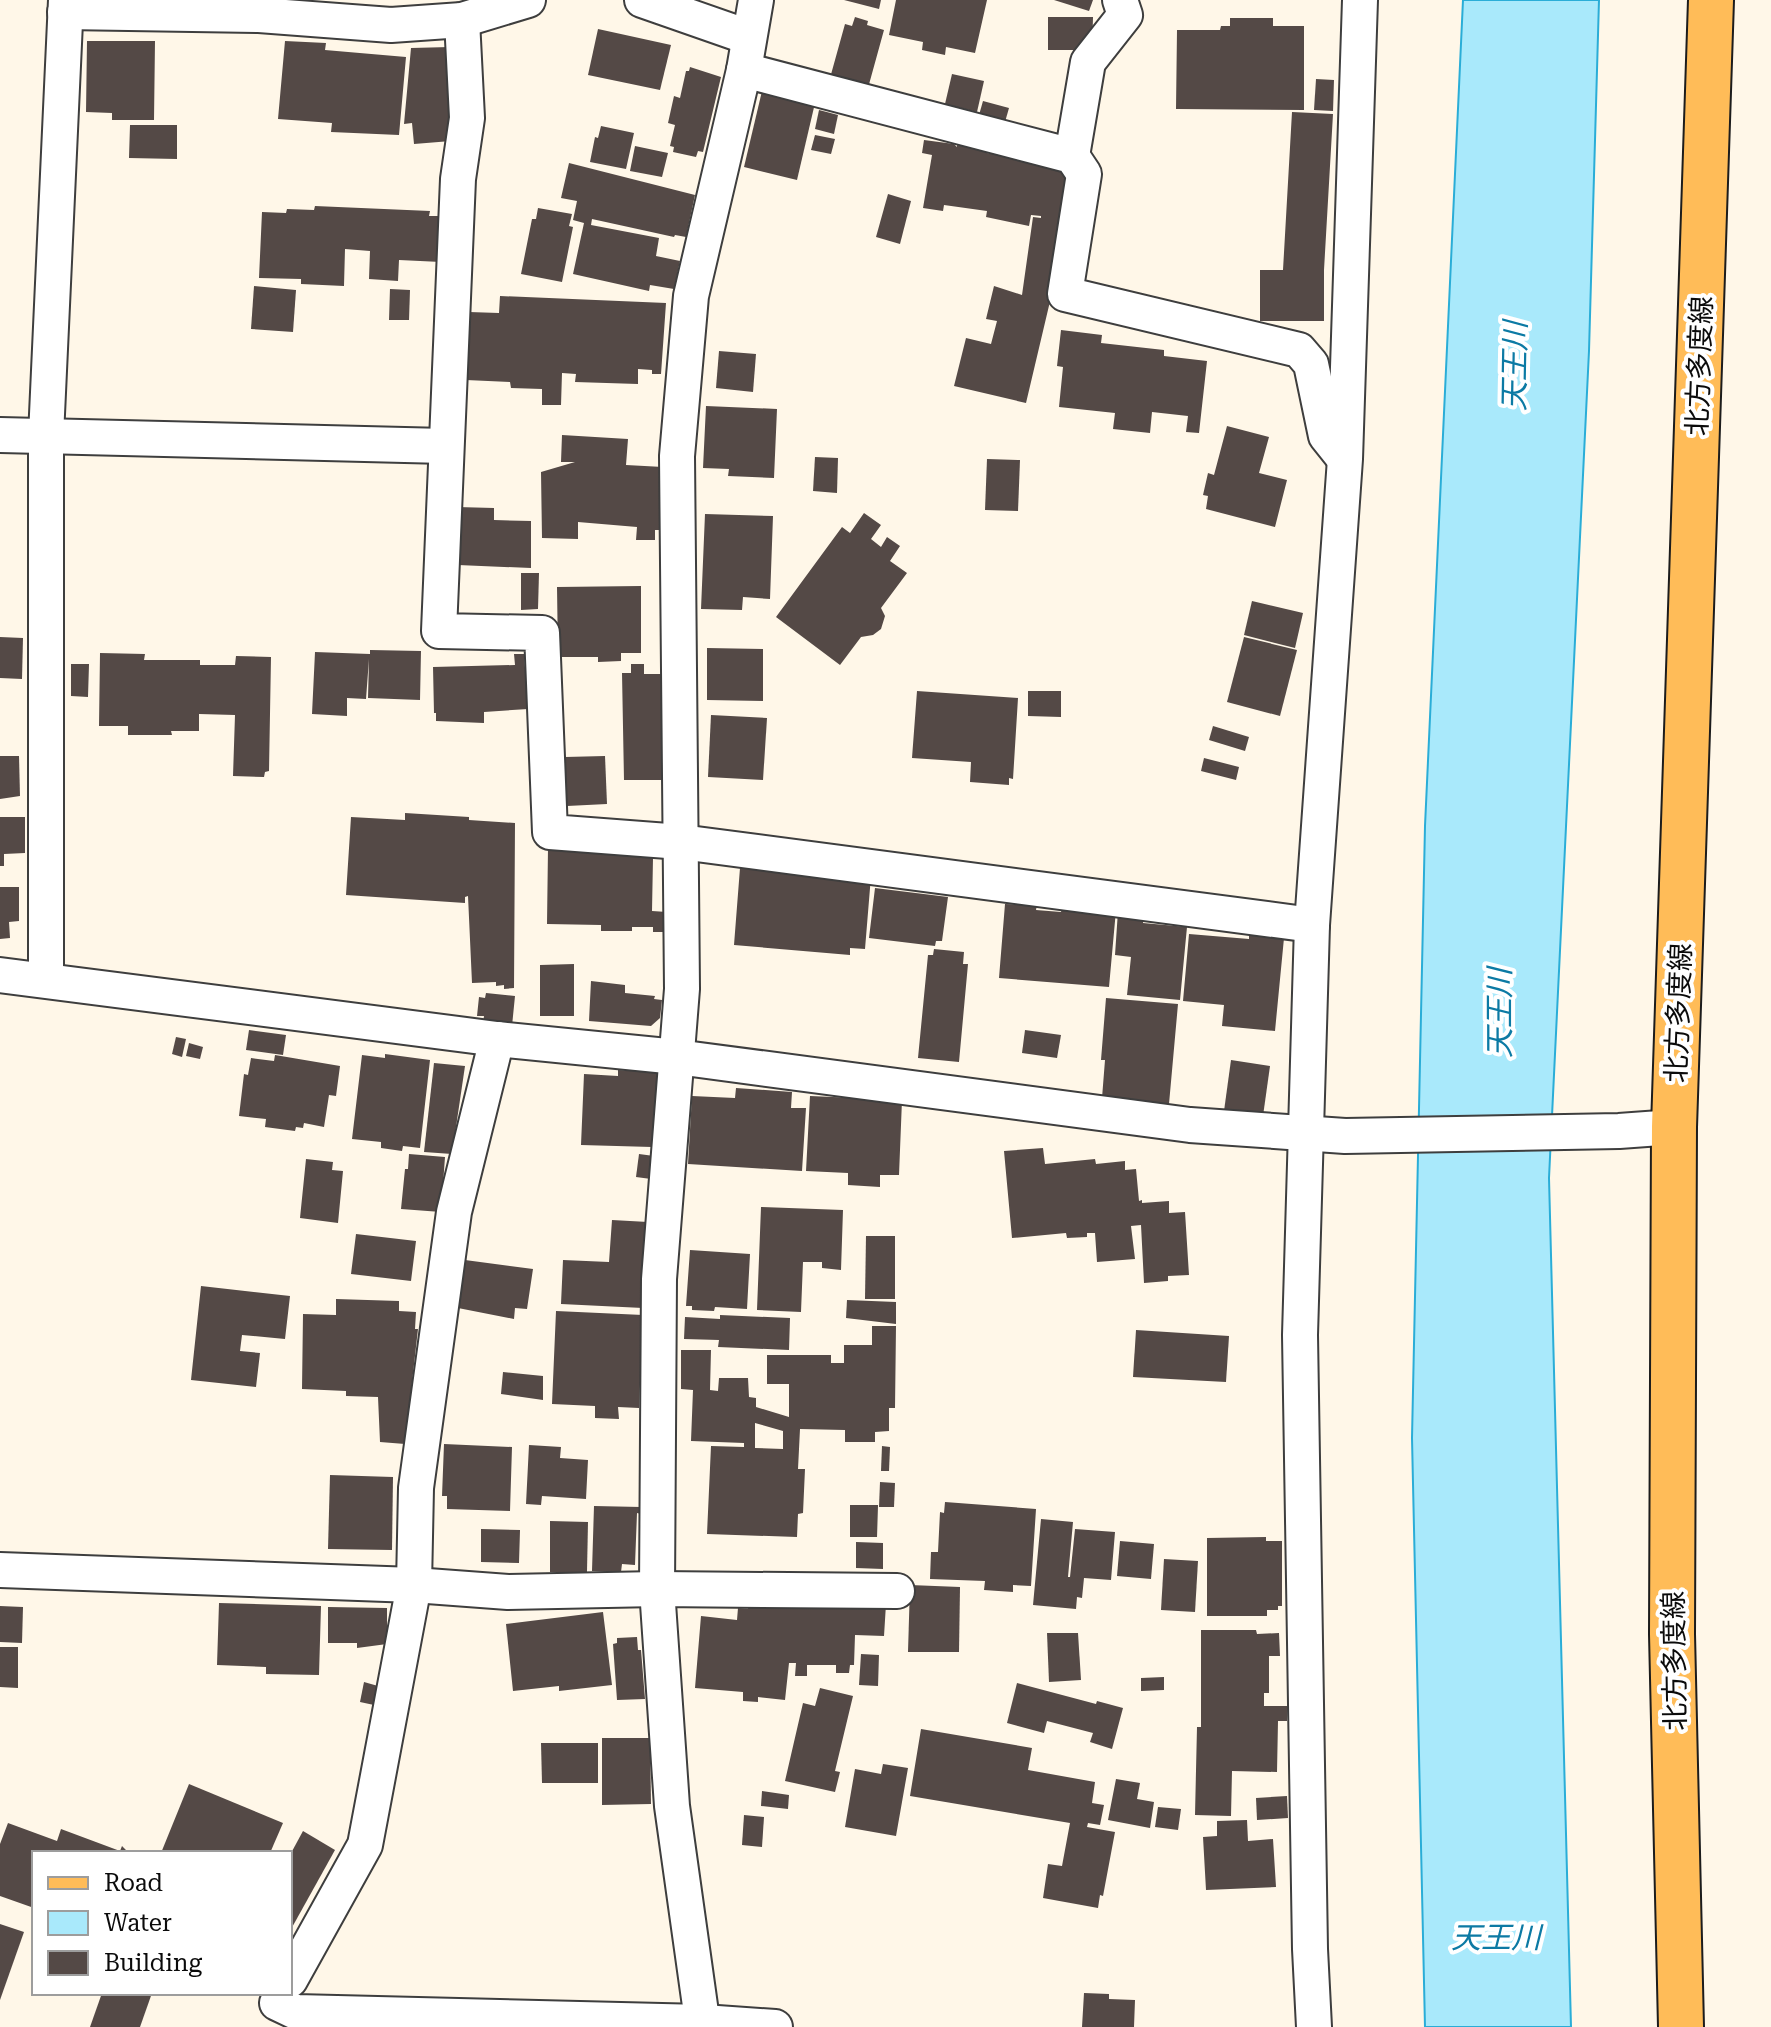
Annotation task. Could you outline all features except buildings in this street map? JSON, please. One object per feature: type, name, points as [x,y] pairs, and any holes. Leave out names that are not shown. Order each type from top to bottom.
[{"type":"main road","name":"北方多度線","points":[[1681,2027],[1672,1634],[1674,1127],[1711,0]]},
{"type":"street","points":[[46,980],[46,436],[66,6],[391,25],[462,20],[528,0]]},
{"type":"street","points":[[642,0],[746,53],[1072,156],[1084,174],[1065,294],[1299,350],[1311,364],[1326,436],[1345,459]]},
{"type":"street","points":[[703,2025],[672,1806],[657,1589],[659,1279],[682,989],[677,456],[691,296],[756,0]]},
{"type":"street","points":[[1072,156],[1088,62],[1125,15],[1120,0]]},
{"type":"street","points":[[1314,2027],[1310,1949],[1300,1335],[1312,925],[1345,459],[1360,0]]},
{"type":"street","points":[[462,20],[467,118],[458,179],[439,631],[542,633],[550,832],[681,842],[1312,925]]},
{"type":"street","points":[[0,435],[445,446]]},
{"type":"street","points":[[0,975],[497,1039],[677,1057],[1190,1125],[1345,1136],[1619,1131],[1674,1127]]},
{"type":"street","points":[[292,1974],[365,1845],[414,1585],[416,1488],[454,1212],[497,1039]]},
{"type":"street","points":[[0,1570],[414,1585],[508,1592],[657,1589],[897,1591]]},
{"type":"street","points":[[277,2001],[296,2012],[775,2027]]},
{"type":"water","name":"天王川","points":[[1463,0],[1599,0],[1589,351],[1549,1178],[1571,2027],[1425,2027],[1412,1438],[1425,826]]}]
